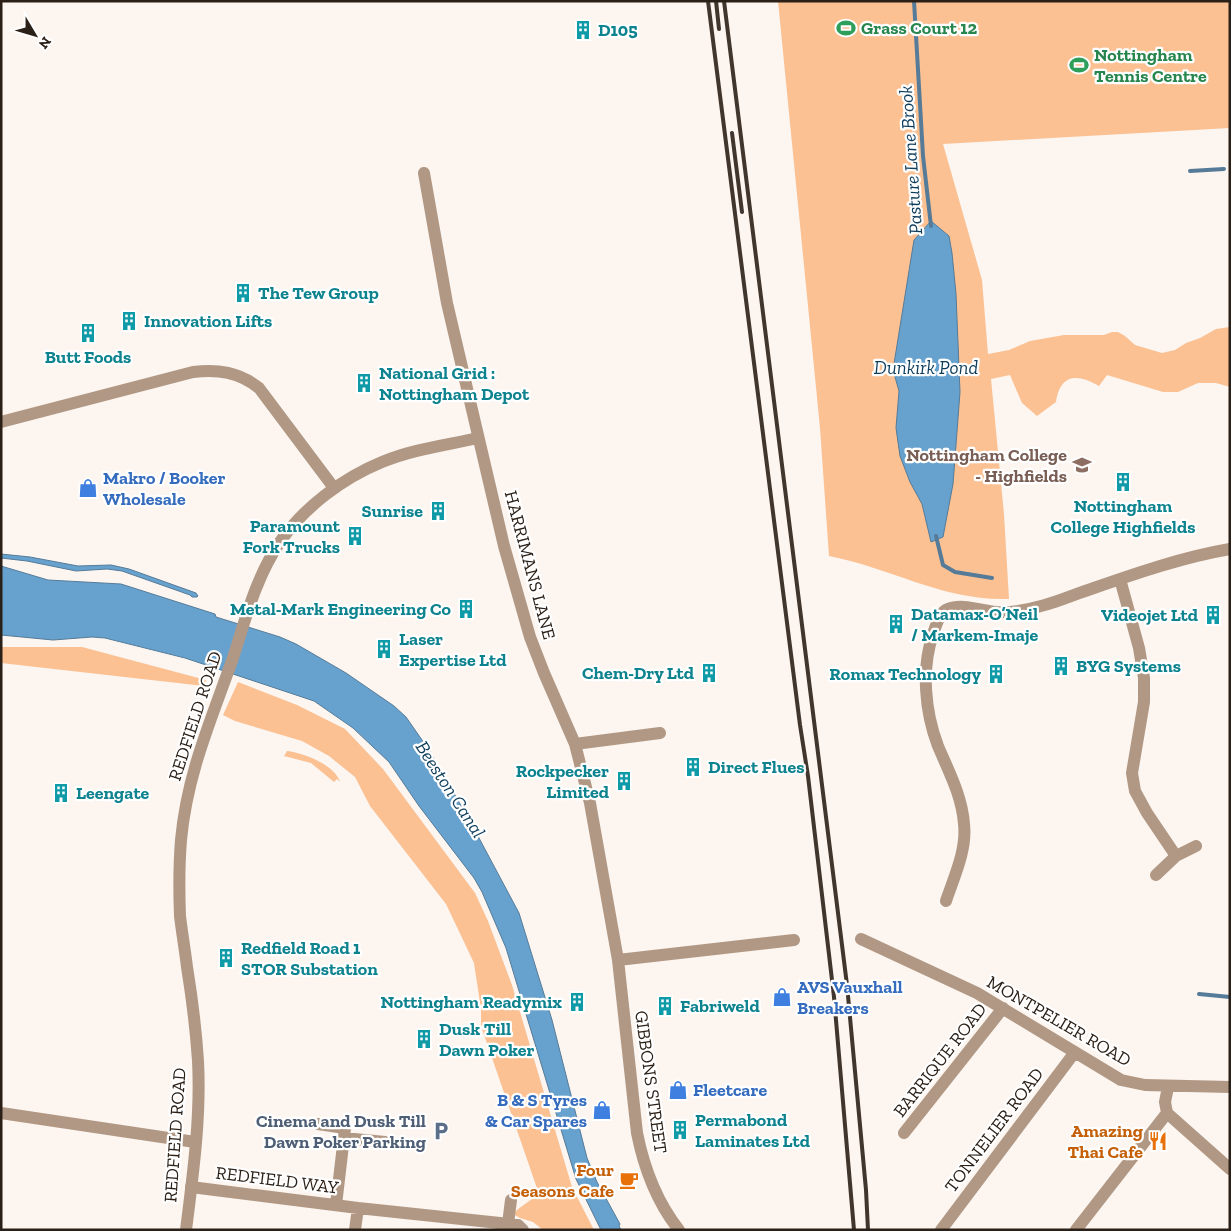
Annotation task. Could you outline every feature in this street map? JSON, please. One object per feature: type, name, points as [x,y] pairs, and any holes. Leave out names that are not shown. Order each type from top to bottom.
[{"type":"street","name":"HARRIMANS LANE","points":[[424,173],[447,303],[504,546],[530,636],[575,744],[599,847],[618,960]]},
{"type":"street","points":[[1,422],[193,372],[212,370],[225,372],[249,380],[259,388],[334,488]]},
{"type":"street","name":"REDFIELD ROAD","points":[[186,1230],[195,1142],[198,1075],[190,988],[180,917],[182,840],[189,788],[207,726],[254,596],[266,567],[280,542],[317,501],[334,488],[382,462],[404,454],[478,438]]},
{"type":"street","points":[[946,901],[964,840],[965,827],[963,808],[930,719],[926,690],[926,671],[931,639],[937,622],[944,611],[949,608],[960,607],[997,612],[1017,611],[1042,606],[1120,579],[1205,553],[1230,549]]},
{"type":"street","points":[[1120,579],[1140,648],[1144,678],[1144,702],[1132,773],[1135,791],[1147,813],[1176,856]]},
{"type":"street","points":[[575,744],[660,733]]},
{"type":"street","points":[[1156,875],[1176,856],[1196,846]]},
{"type":"street","name":"MONTPELIER ROAD","points":[[861,938],[948,978],[1003,1008],[1121,1080],[1168,1087],[1230,1087]]},
{"type":"street","points":[[618,960],[794,940]]},
{"type":"street","name":"GIBBONS STREET","points":[[618,960],[637,1133],[641,1151],[654,1190],[679,1230]]},
{"type":"street","name":"BARRIQUE ROAD","points":[[904,1133],[1003,1008]]},
{"type":"street","name":"TONNELIER ROAD","points":[[941,1230],[1075,1052]]},
{"type":"street","points":[[1168,1087],[1165,1102],[1167,1114],[1230,1170]]},
{"type":"street","points":[[1,1113],[195,1142]]},
{"type":"street","points":[[1076,1230],[1167,1114]]},
{"type":"street","points":[[318,1124],[345,1128],[336,1205]]},
{"type":"street","points":[[344,1138],[385,1142]]},
{"type":"street","name":"REDFIELD WAY","points":[[191,1187],[508,1224],[518,1226],[523,1230]]},
{"type":"street","points":[[508,1224],[511,1200]]},
{"type":"street","name":"REDFIELD WAY","points":[[355,1230],[358,1208]]},
{"type":"shaded area","points":[[778,1],[1230,1],[1230,128],[943,144],[982,280],[988,354],[1009,350],[1030,341],[1064,335],[1104,335],[1112,332],[1118,332],[1135,345],[1162,353],[1175,350],[1216,329],[1230,327],[1230,387],[1216,383],[1198,383],[1178,392],[1163,392],[1107,375],[1099,386],[1077,378],[1066,381],[1061,386],[1056,402],[1037,416],[1022,403],[1010,375],[991,379],[1004,514],[1009,599],[961,595],[852,561],[829,556],[820,428]]},
{"type":"shaded area","points":[[1,647],[82,647],[206,680],[204,686],[1,663]]},
{"type":"shaded area","points":[[238,682],[297,705],[345,729],[383,769],[475,893],[488,921],[512,985],[572,1187],[594,1230],[543,1230],[533,1222],[513,1214],[539,1194],[481,1026],[481,1009],[474,963],[446,904],[370,806],[355,777],[329,756],[302,741],[235,721],[223,715]]},
{"type":"shaded area","points":[[287,751],[302,754],[326,765],[340,782],[337,779],[334,782],[311,763],[284,756]]},
{"type":"water","name":"Dunkirk Pond","points":[[931,221],[949,236],[952,253],[956,294],[960,392],[953,484],[943,537],[931,542],[922,504],[910,482],[900,456],[896,428],[899,391],[893,370],[914,240]]},
{"type":"water","points":[[1,554],[30,557],[78,566],[111,565],[129,569],[196,593],[198,596],[192,597],[122,571],[107,569],[76,571],[1,558]]},
{"type":"water","name":"Beeston Canal","points":[[1,566],[48,580],[121,584],[280,637],[296,644],[346,673],[394,706],[406,717],[429,750],[519,913],[552,1020],[587,1158],[597,1182],[620,1224],[621,1230],[601,1230],[576,1179],[506,948],[482,892],[474,878],[419,806],[389,762],[353,728],[314,701],[185,658],[105,638],[53,640],[1,635]]},
{"type":"waterway","name":"Pasture Lane Brook","points":[[914,1],[923,156],[931,226]]},
{"type":"waterway","points":[[1190,171],[1224,169]]},
{"type":"waterway","name":"Pasture Lane Brook","points":[[936,536],[943,565],[955,572],[992,578]]},
{"type":"waterway","points":[[1199,994],[1230,997]]},
{"type":"railway","points":[[708,1],[808,776],[834,997],[854,1230]]},
{"type":"railway","points":[[716,1],[719,29]]},
{"type":"railway","points":[[724,1],[847,985],[868,1230]]},
{"type":"railway","points":[[732,133],[742,212]]},
{"type":"place","name":"Grass Court 12","points":[[846,28]]},
{"type":"place","name":"D105","points":[[583,30]]},
{"type":"place","name":"Nottingham Tennis Centre","points":[[1079,65]]},
{"type":"place","name":"The Tew Group","points":[[243,293]]},
{"type":"place","name":"Innovation Lifts","points":[[129,321]]},
{"type":"place","name":"Butt Foods","points":[[88,333]]},
{"type":"place","name":"National Grid : Nottingham Depot","points":[[364,383]]},
{"type":"place","name":"Nottingham College - Highfields","points":[[1082,465]]},
{"type":"place","name":"Nottingham College Highfields","points":[[1123,482]]},
{"type":"place","name":"Makro / Booker Wholesale","points":[[88,488]]},
{"type":"place","name":"Sunrise","points":[[438,511]]},
{"type":"place","name":"Paramount Fork Trucks","points":[[355,536]]},
{"type":"place","name":"Metal-Mark Engineering Co","points":[[466,609]]},
{"type":"place","name":"Videojet Ltd","points":[[1213,615]]},
{"type":"place","name":"Datamax-O’Neil / Markem-Imaje","points":[[896,624]]},
{"type":"place","name":"Laser Expertise Ltd","points":[[384,649]]},
{"type":"place","name":"BYG Systems","points":[[1061,666]]},
{"type":"place","name":"Chem-Dry Ltd","points":[[709,673]]},
{"type":"place","name":"Romax Technology","points":[[996,674]]},
{"type":"place","name":"Direct Flues","points":[[693,767]]},
{"type":"place","name":"Rockpecker Limited","points":[[624,781]]},
{"type":"place","name":"Leengate","points":[[61,793]]},
{"type":"place","name":"Redfield Road 1 STOR Substation","points":[[226,958]]},
{"type":"place","name":"AVS Vauxhall Breakers","points":[[782,997]]},
{"type":"place","name":"Nottingham Readymix","points":[[577,1002]]},
{"type":"place","name":"Fabriweld","points":[[665,1006]]},
{"type":"place","name":"Dusk Till Dawn Poker","points":[[424,1039]]},
{"type":"place","name":"Fleetcare","points":[[678,1090]]},
{"type":"place","name":"B & S Tyres & Car Spares","points":[[602,1110]]},
{"type":"place","name":"Permabond Laminates Ltd","points":[[680,1130]]},
{"type":"place","name":"Cinema and Dusk Till Dawn Poker Parking","points":[[441,1131]]},
{"type":"place","name":"Amazing Thai Cafe","points":[[1158,1141]]},
{"type":"place","name":"Four Seasons Cafe","points":[[629,1180]]}]
